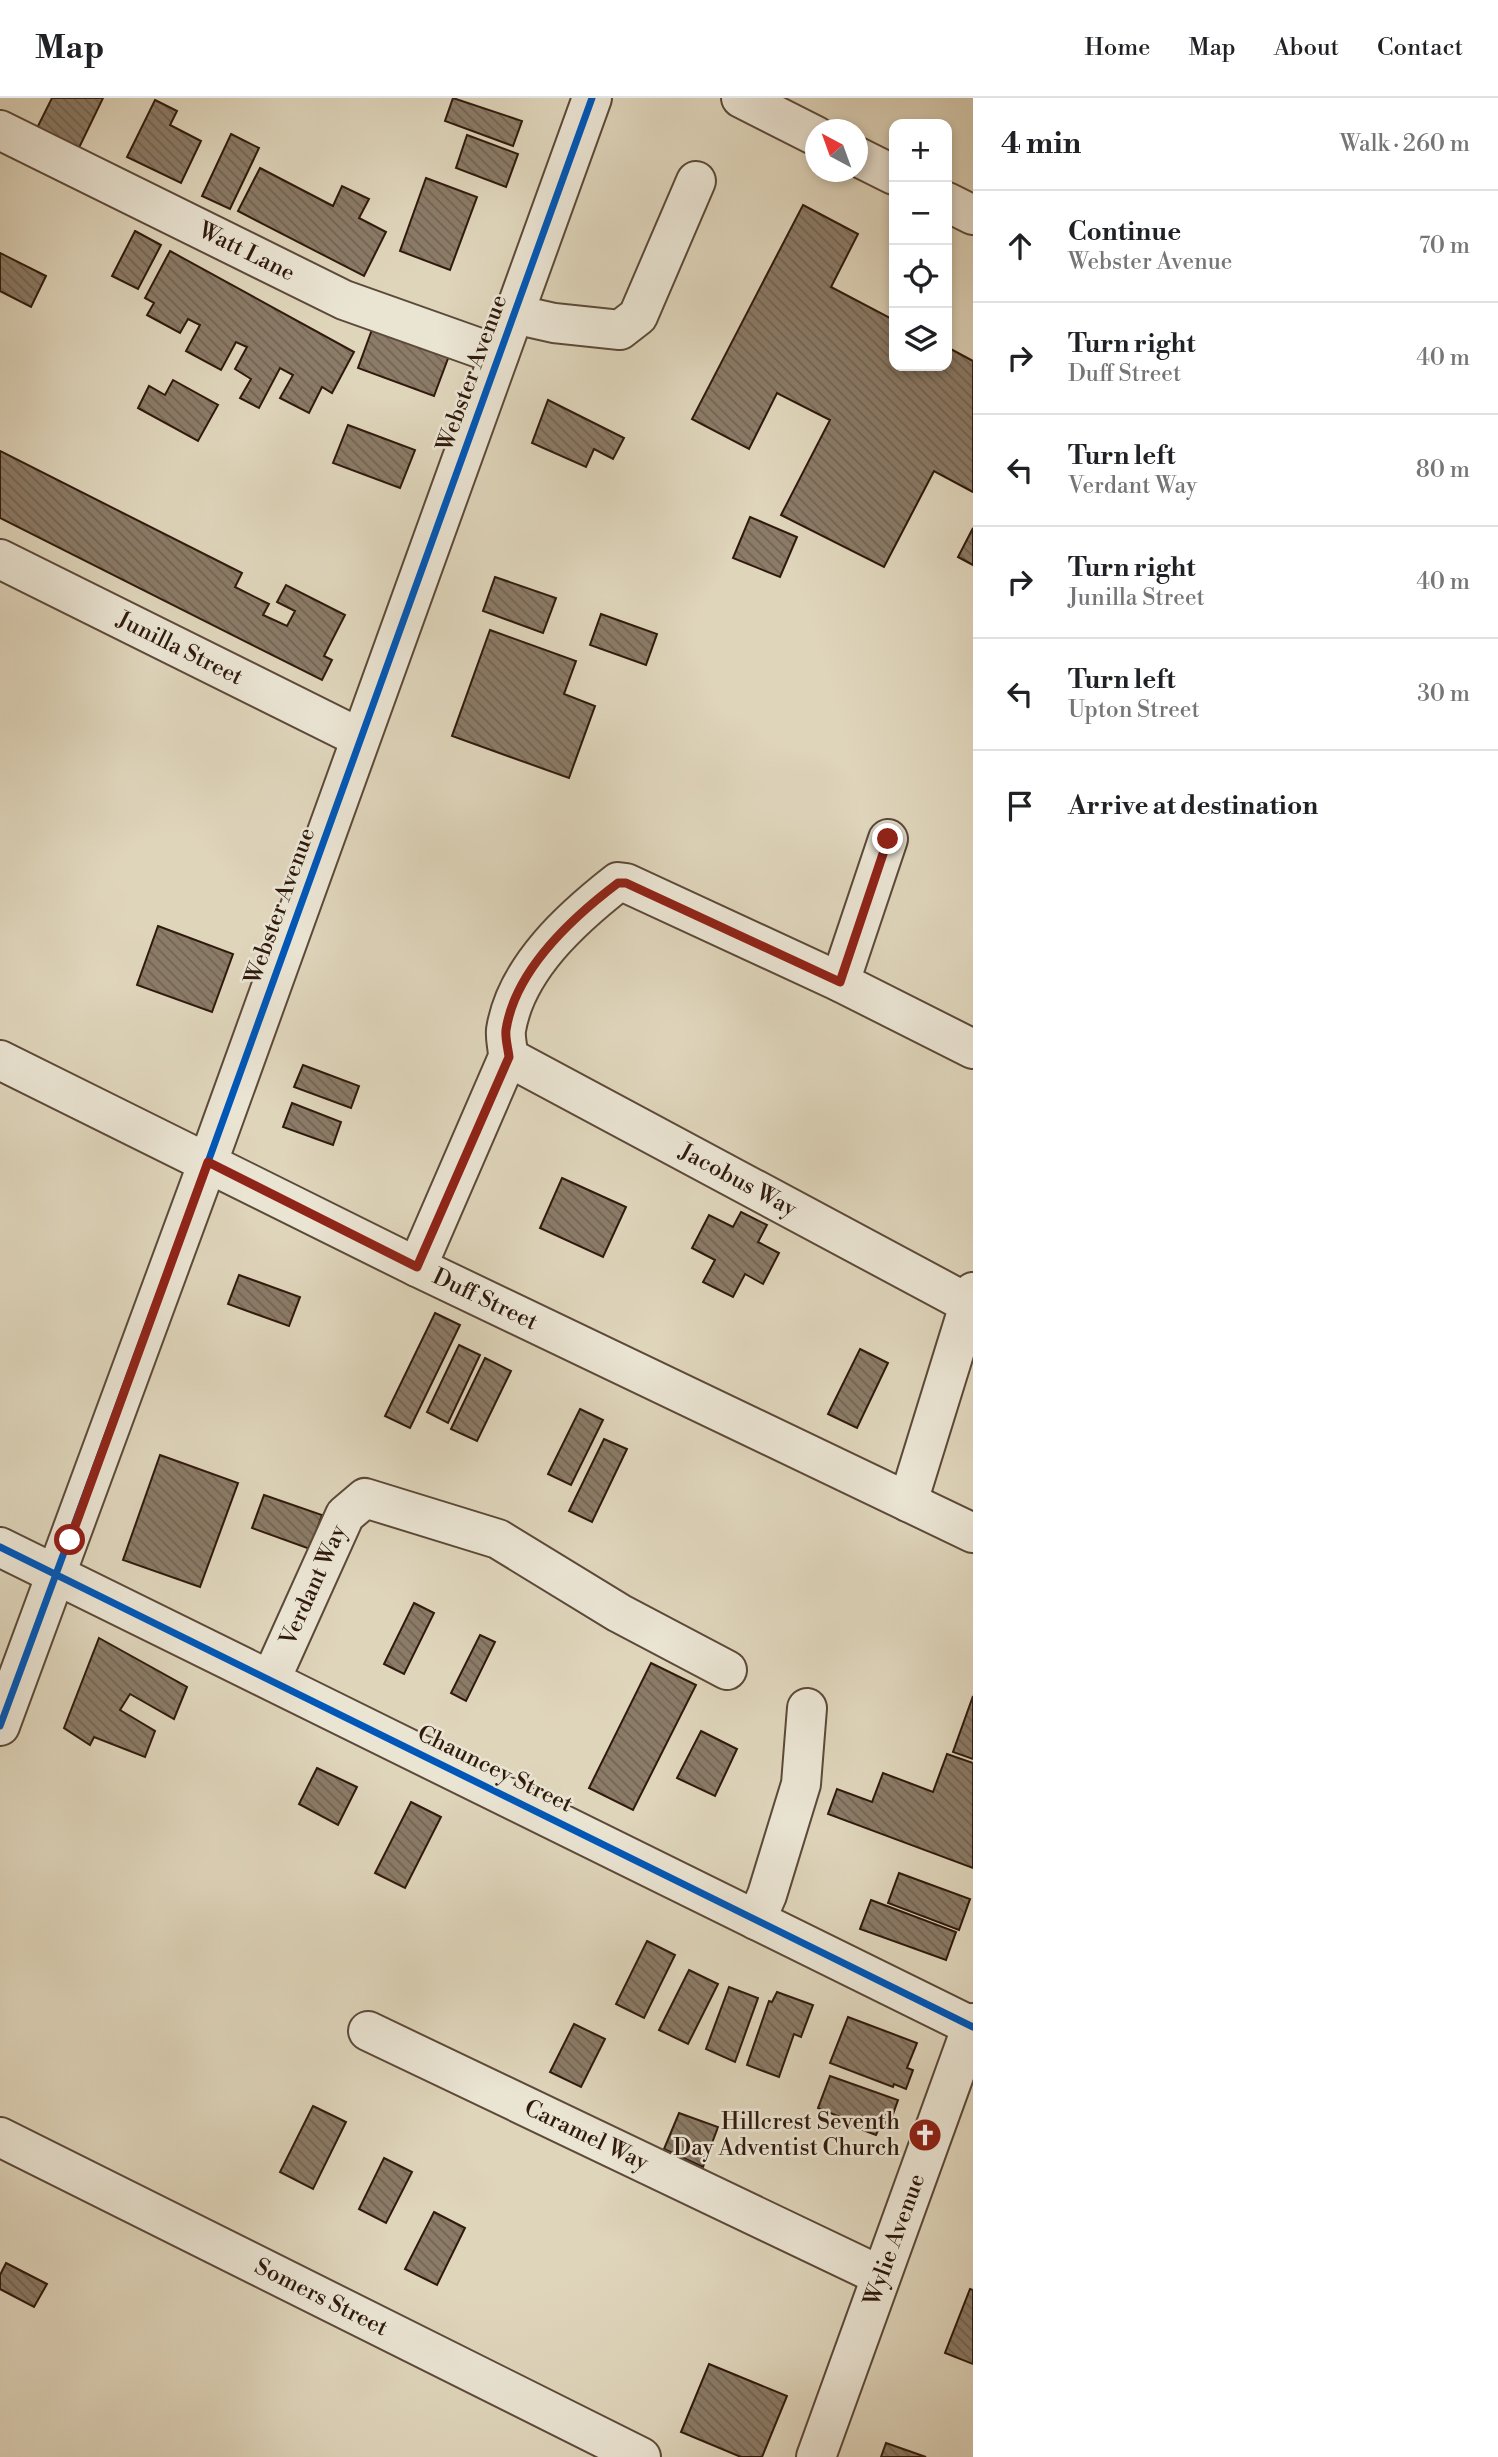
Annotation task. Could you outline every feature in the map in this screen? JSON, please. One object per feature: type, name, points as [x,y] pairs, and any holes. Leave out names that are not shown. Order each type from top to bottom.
[{"type":"street","name":"Webster Avenue","points":[[0,1726],[208,1162],[592,98]]},
{"type":"street","points":[[741,98],[805,130]]},
{"type":"street","name":"Watt Lane","points":[[0,130],[344,300],[499,355]]},
{"type":"street","points":[[868,162],[889,172]]},
{"type":"street","points":[[514,314],[554,323],[620,330],[638,316],[696,181]]},
{"type":"street","points":[[952,204],[973,215]]},
{"type":"street","name":"Junilla Street","points":[[0,559],[360,738]]},
{"type":"street","points":[[840,982],[888,839]]},
{"type":"street","points":[[417,1267],[509,1057],[506,1031],[518,992],[555,938],[618,883],[626,883],[840,982],[973,1049]]},
{"type":"street","name":"Jacobus Way","points":[[509,1057],[970,1297]]},
{"type":"street","name":"Duff Street","points":[[0,1060],[417,1267],[973,1533]]},
{"type":"street","points":[[908,1502],[970,1297]]},
{"type":"street","name":"Verdant Way","points":[[271,1679],[345,1515],[365,1498],[498,1538],[619,1613],[727,1670]]},
{"type":"street","name":"Chauncey Street","points":[[0,1547],[973,2026]]},
{"type":"street","points":[[756,1920],[767,1895],[801,1784],[807,1708]]},
{"type":"street","name":"Wylie Avenue","points":[[816,2457],[973,2026]]},
{"type":"street","name":"Caramel Way","points":[[368,2031],[881,2276]]},
{"type":"street","name":"Somers Street","points":[[0,2137],[641,2457]]},
{"type":"building","points":[[52,98],[103,98],[76,154],[34,134]]},
{"type":"building","points":[[453,98],[522,121],[513,146],[445,121]]},
{"type":"building","points":[[155,100],[177,111],[170,125],[201,141],[181,183],[127,157]]},
{"type":"building","points":[[231,134],[259,148],[230,209],[202,196]]},
{"type":"building","points":[[467,135],[518,154],[506,187],[456,168]]},
{"type":"building","points":[[260,168],[333,206],[342,186],[369,199],[359,218],[386,232],[364,276],[238,211]]},
{"type":"building","points":[[426,178],[477,197],[450,270],[400,251]]},
{"type":"building","points":[[803,205],[858,234],[831,287],[889,317],[889,371],[952,371],[952,350],[973,361],[973,492],[934,471],[884,567],[781,515],[830,420],[777,393],[749,449],[692,419]]},
{"type":"building","points":[[135,231],[161,245],[138,289],[112,276]]},
{"type":"building","points":[[170,251],[354,352],[332,393],[322,387],[309,413],[280,398],[293,375],[280,368],[259,408],[240,398],[251,379],[235,369],[247,347],[236,342],[221,370],[186,351],[200,325],[188,319],[180,333],[147,315],[154,303],[145,298]]},
{"type":"building","points":[[0,253],[46,276],[31,307],[0,291]]},
{"type":"building","points":[[374,324],[450,353],[434,396],[358,368]]},
{"type":"building","points":[[173,380],[218,405],[198,441],[138,408],[149,386],[165,395]]},
{"type":"building","points":[[548,400],[624,438],[613,459],[594,449],[586,467],[532,443]]},
{"type":"building","points":[[348,425],[415,450],[400,488],[333,463]]},
{"type":"building","points":[[0,451],[242,573],[235,587],[269,604],[263,615],[287,626],[295,611],[277,602],[286,585],[345,615],[324,656],[332,660],[322,680],[0,518]]},
{"type":"building","points":[[750,517],[797,537],[780,577],[733,558]]},
{"type":"building","points":[[973,528],[973,565],[958,557]]},
{"type":"building","points":[[495,577],[556,598],[543,633],[483,611]]},
{"type":"building","points":[[601,614],[657,634],[646,665],[590,645]]},
{"type":"building","points":[[490,630],[576,661],[564,694],[595,706],[569,778],[452,736]]},
{"type":"building","points":[[158,926],[233,954],[212,1012],[137,985]]},
{"type":"building","points":[[303,1065],[359,1086],[351,1108],[294,1087]]},
{"type":"building","points":[[292,1103],[341,1122],[333,1145],[283,1127]]},
{"type":"building","points":[[562,1178],[626,1207],[603,1257],[540,1228]]},
{"type":"building","points":[[741,1212],[767,1225],[758,1242],[779,1253],[763,1284],[745,1274],[733,1297],[703,1282],[715,1260],[692,1248],[709,1215],[733,1227]]},
{"type":"building","points":[[239,1275],[300,1297],[289,1326],[228,1304]]},
{"type":"building","points":[[435,1313],[460,1325],[410,1428],[385,1416]]},
{"type":"building","points":[[459,1345],[480,1355],[448,1423],[427,1412]]},
{"type":"building","points":[[860,1349],[888,1363],[857,1428],[828,1414]]},
{"type":"building","points":[[485,1358],[511,1371],[477,1441],[451,1429]]},
{"type":"building","points":[[580,1409],[603,1420],[571,1485],[548,1474]]},
{"type":"building","points":[[604,1439],[627,1449],[592,1522],[569,1511]]},
{"type":"building","points":[[160,1455],[238,1483],[200,1587],[123,1560]]},
{"type":"building","points":[[264,1495],[322,1515],[310,1549],[252,1528]]},
{"type":"building","points":[[414,1603],[434,1613],[404,1674],[384,1664]]},
{"type":"building","points":[[480,1635],[495,1642],[466,1701],[451,1693]]},
{"type":"building","points":[[99,1638],[187,1687],[174,1719],[130,1694],[120,1710],[155,1731],[145,1757],[94,1737],[90,1745],[64,1728]]},
{"type":"building","points":[[651,1663],[696,1685],[633,1810],[589,1788]]},
{"type":"building","points":[[973,1696],[973,1759],[953,1752]]},
{"type":"building","points":[[701,1731],[737,1749],[715,1796],[677,1778]]},
{"type":"building","points":[[947,1754],[973,1763],[973,1868],[828,1814],[837,1789],[872,1802],[883,1773],[933,1792]]},
{"type":"building","points":[[317,1768],[357,1787],[338,1825],[299,1804]]},
{"type":"building","points":[[411,1802],[441,1817],[405,1888],[375,1873]]},
{"type":"building","points":[[899,1873],[970,1899],[959,1930],[888,1903]]},
{"type":"building","points":[[871,1900],[956,1932],[946,1960],[860,1929]]},
{"type":"building","points":[[647,1941],[675,1955],[644,2018],[616,2004]]},
{"type":"building","points":[[689,1970],[718,1984],[688,2044],[659,2030]]},
{"type":"building","points":[[729,1987],[758,1998],[735,2062],[706,2049]]},
{"type":"building","points":[[777,1992],[813,2005],[801,2037],[794,2034],[779,2077],[747,2065],[769,2001],[772,2002]]},
{"type":"building","points":[[848,2017],[917,2043],[907,2068],[913,2070],[906,2089],[894,2084],[893,2087],[830,2063]]},
{"type":"building","points":[[574,2024],[605,2039],[581,2087],[550,2072]]},
{"type":"building","points":[[830,2076],[898,2100],[888,2128],[880,2126],[876,2135],[836,2120],[838,2116],[818,2108]]},
{"type":"building","points":[[313,2106],[346,2122],[313,2189],[280,2172]]},
{"type":"building","points":[[679,2113],[718,2127],[703,2167],[664,2149]]},
{"type":"building","points":[[384,2158],[412,2172],[386,2223],[359,2209]]},
{"type":"building","points":[[434,2212],[465,2228],[437,2285],[405,2269]]},
{"type":"building","points":[[6,2263],[47,2284],[34,2307],[0,2289],[0,2275]]},
{"type":"building","points":[[970,2289],[973,2290],[973,2364],[945,2353]]},
{"type":"building","points":[[709,2364],[787,2396],[762,2457],[741,2457],[681,2432]]},
{"type":"building","points":[[886,2443],[926,2457],[881,2457]]},
{"type":"cycle path","points":[[0,1726],[208,1162],[592,98]]},
{"type":"cycle path","points":[[0,1547],[973,2027]]},
{"type":"place","name":"Hillcrest Seventh Day Adventist Church","points":[[925,2135]]},
{"type":"route","points":[[70,1540],[208,1162],[417,1267],[509,1057],[506,1031],[518,992],[555,938],[594,901],[618,883],[626,883],[840,982],[888,839]]}]
